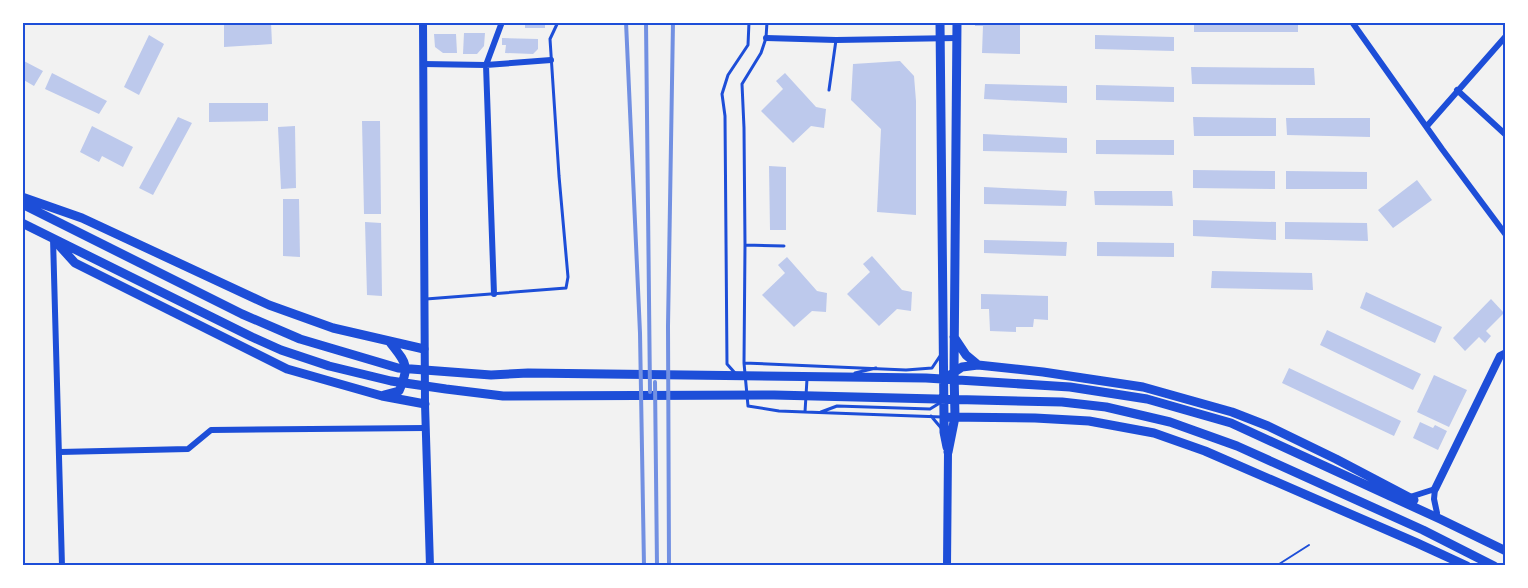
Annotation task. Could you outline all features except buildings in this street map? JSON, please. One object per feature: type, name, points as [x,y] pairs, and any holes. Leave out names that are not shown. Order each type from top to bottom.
[{"type":"main road","points":[[940,22],[944,417],[948,452]]},
{"type":"main road","points":[[948,452],[955,417],[957,22]]},
{"type":"main road","points":[[22,197],[82,218],[269,305],[333,328],[424,349]]},
{"type":"main road","points":[[22,204],[275,329],[398,368],[491,375],[528,373],[926,378],[1070,387],[1147,399],[1223,420],[1506,550]]},
{"type":"main road","points":[[22,223],[281,350],[329,366],[391,381],[503,396],[774,394],[1062,402],[1106,406],[1170,422],[1237,446],[1423,530],[1494,566]]},
{"type":"main road","points":[[53,238],[75,263],[287,369],[382,396],[425,404]]},
{"type":"main road","points":[[954,338],[966,355],[978,365]]},
{"type":"main road","points":[[382,396],[399,391],[406,377],[405,362],[389,341]]},
{"type":"main road","points":[[944,379],[962,367],[978,365],[1043,372],[1143,387],[1232,411],[1326,454],[1506,550]]},
{"type":"main road","points":[[944,417],[1089,421],[1154,433],[1205,451],[1467,566]]},
{"type":"street","points":[[423,22],[425,428],[430,566]]},
{"type":"street","points":[[494,294],[486,65],[502,22]]},
{"type":"street","points":[[1352,22],[1506,235]]},
{"type":"street","points":[[1427,126],[1506,36]]},
{"type":"street","points":[[766,38],[836,40],[957,38]]},
{"type":"street","points":[[423,64],[486,65],[551,60]]},
{"type":"street","points":[[1457,90],[1506,135]]},
{"type":"street","points":[[53,238],[62,566]]},
{"type":"street","points":[[1437,513],[1435,489],[1500,356],[1506,353]]},
{"type":"street","points":[[60,452],[188,449],[211,430],[425,428]]},
{"type":"street","points":[[947,566],[948,452]]},
{"type":"street","points":[[1409,498],[1435,489]]},
{"type":"lane","points":[[424,299],[566,288],[568,277],[550,39],[558,22]]},
{"type":"lane","points":[[749,22],[748,45],[728,75],[722,94],[725,116],[727,364],[734,373],[848,375],[876,368]]},
{"type":"lane","points":[[767,22],[766,38],[761,53],[742,84],[745,245],[744,363],[748,405],[779,411],[944,417]]},
{"type":"lane","points":[[828,90],[836,40]]},
{"type":"lane","points":[[745,245],[784,246]]},
{"type":"lane","points":[[744,363],[906,370],[932,368],[943,351]]},
{"type":"lane","points":[[805,412],[807,374]]},
{"type":"lane","points":[[819,413],[837,406],[930,409],[949,398],[954,383]]},
{"type":"lane","points":[[931,416],[945,432]]},
{"type":"path","points":[[1276,566],[1309,545]]},
{"type":"railway","points":[[626,22],[640,333],[644,566]]},
{"type":"railway","points":[[646,22],[650,392]]},
{"type":"railway","points":[[669,566],[668,326],[673,22]]},
{"type":"railway","points":[[655,382],[657,566]]}]
